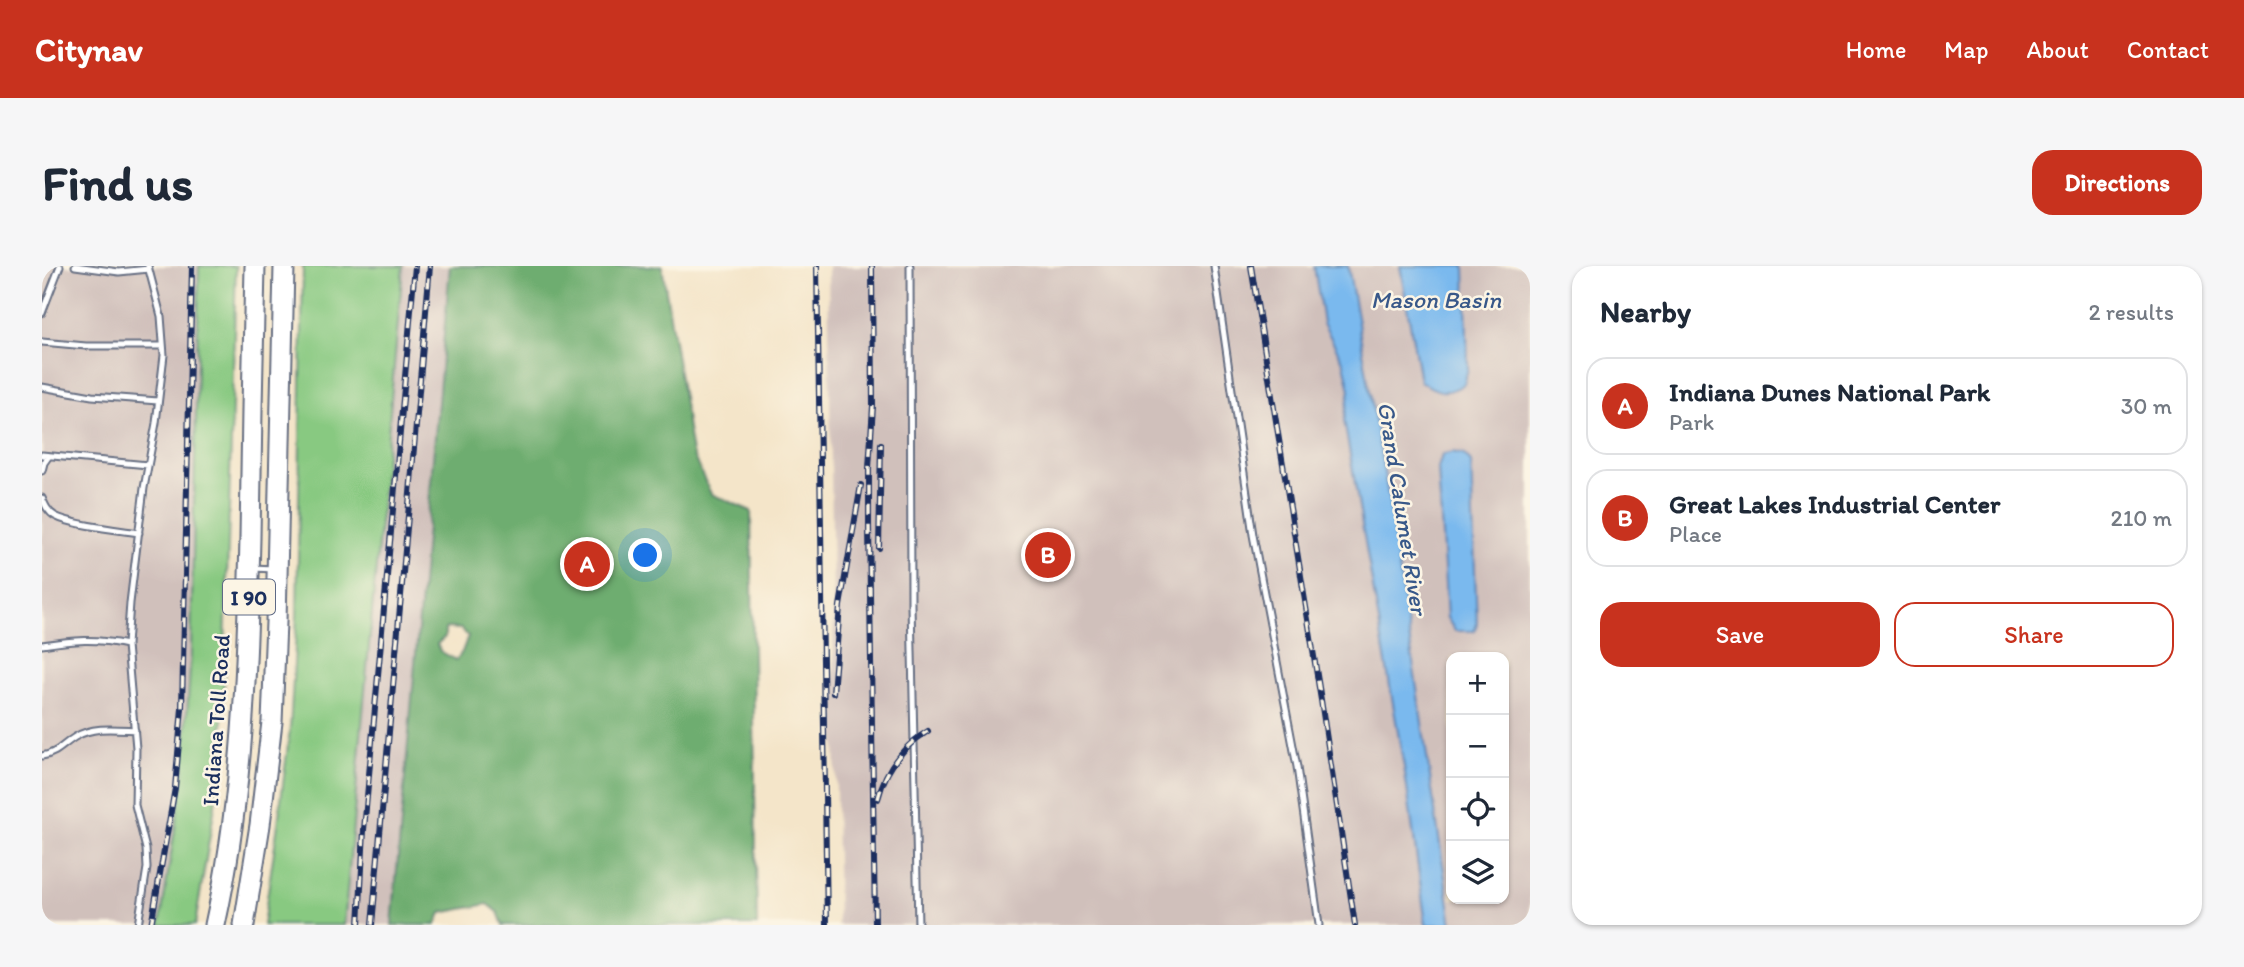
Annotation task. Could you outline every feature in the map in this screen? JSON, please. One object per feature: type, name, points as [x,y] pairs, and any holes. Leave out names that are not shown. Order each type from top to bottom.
[{"type":"highway","name":"Indiana Toll Road","points":[[215,925],[233,821],[244,721],[255,266]]},
{"type":"highway","name":"I 90","points":[[244,925],[260,825],[272,722],[284,266]]},
{"type":"lane","points":[[42,313],[60,266]]},
{"type":"lane","points":[[75,266],[119,272],[149,267],[161,316],[163,346],[158,401],[130,603],[127,645],[135,730],[135,805],[146,849],[147,868],[138,925]]},
{"type":"lane","points":[[910,266],[911,605],[918,925]]},
{"type":"lane","points":[[1214,266],[1253,535],[1297,767],[1319,925]]},
{"type":"lane","points":[[42,342],[95,346],[163,346]]},
{"type":"lane","points":[[42,387],[92,396],[158,401]]},
{"type":"lane","points":[[42,471],[46,456],[72,456],[148,465]]},
{"type":"lane","points":[[42,498],[45,507],[54,516],[139,533]]},
{"type":"lane","points":[[249,568],[278,569]]},
{"type":"lane","points":[[42,645],[80,639],[127,645]]},
{"type":"lane","points":[[42,756],[54,754],[84,732],[97,729],[135,730]]},
{"type":"shaded area","points":[[42,266],[199,266],[191,653],[183,778],[160,925],[42,925]]},
{"type":"shaded area","points":[[403,266],[450,266],[392,925],[344,925]]},
{"type":"shaded area","points":[[828,266],[1530,266],[1530,925],[838,925]]},
{"type":"green space","points":[[199,266],[236,266],[223,720],[215,805],[195,925],[160,925],[183,778],[191,653]]},
{"type":"green space","points":[[303,266],[403,266],[344,925],[263,925],[290,729],[297,615]]},
{"type":"green space","points":[[450,266],[662,266],[692,453],[711,494],[751,511],[757,925],[503,925],[498,912],[488,904],[441,913],[436,925],[392,925]],"holes":[[[445,629],[461,629],[468,636],[456,660],[440,651],[437,644],[445,637]]]},
{"type":"water","points":[[1314,266],[1348,266],[1389,500],[1446,885],[1446,904],[1449,904],[1452,925],[1426,925],[1405,773],[1344,420],[1350,390],[1344,363],[1323,323]]},
{"type":"water","name":"Mason Basin","points":[[1400,266],[1465,266],[1468,369],[1464,384],[1458,388],[1442,391],[1420,381]]},
{"type":"water","points":[[1453,452],[1464,455],[1471,462],[1477,624],[1474,631],[1455,631],[1447,618],[1438,468],[1442,455]]},
{"type":"railway","points":[[151,925],[175,788],[182,708],[192,266]]},
{"type":"railway","points":[[359,925],[364,830],[415,266]]},
{"type":"railway","points":[[372,925],[430,266]]},
{"type":"railway","points":[[817,266],[827,925]]},
{"type":"railway","points":[[872,266],[873,406],[869,527],[875,925]]},
{"type":"railway","points":[[1251,266],[1355,925]]},
{"type":"railway","points":[[879,548],[881,444]]},
{"type":"railway","points":[[833,693],[840,606],[861,485]]},
{"type":"railway","points":[[878,799],[885,778],[896,760],[910,744],[928,731]]},
{"type":"place","name":"Great Lakes Industrial Center","points":[[1048,555]]},
{"type":"place","name":"Indiana Dunes National Park","points":[[587,564]]},
{"type":"water label","name":"Grand Calumet River","points":[[1403,508]]}]
